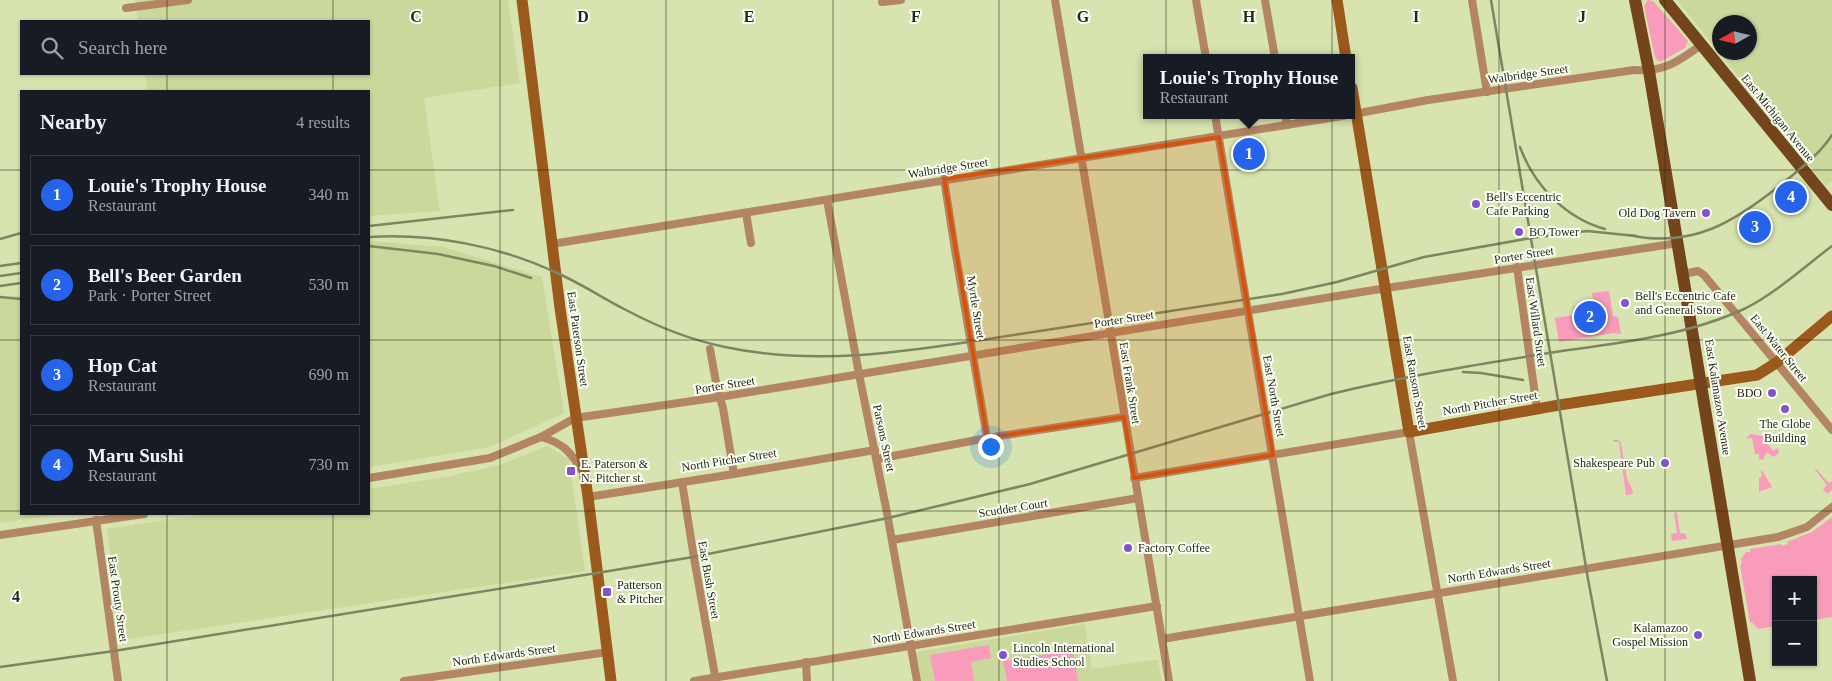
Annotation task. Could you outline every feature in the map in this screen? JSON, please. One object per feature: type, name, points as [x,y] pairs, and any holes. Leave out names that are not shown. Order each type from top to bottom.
[{"type":"main road","name":"East Kalamazoo Avenue","points":[[1635,0],[1649,71],[1750,681]]},
{"type":"main road","name":"East Michigan Avenue","points":[[1665,0],[1832,205]]},
{"type":"street","points":[[126,8],[188,0]]},
{"type":"street","name":"East Paterson Street","points":[[522,0],[552,244],[575,418],[588,497],[611,681]]},
{"type":"street","points":[[882,2],[901,0]]},
{"type":"street","name":"East Frank Street","points":[[1055,0],[1169,681]]},
{"type":"street","points":[[1196,0],[1205,54]]},
{"type":"street","points":[[1265,0],[1274,54]]},
{"type":"street","points":[[1337,0],[1345,54]]},
{"type":"street","points":[[1472,0],[1487,92]]},
{"type":"street","name":"Walbridge Street","points":[[1355,114],[1634,70],[1649,71],[1673,65],[1701,46]]},
{"type":"street","name":"East North Street","points":[[1217,119],[1310,681]]},
{"type":"street","points":[[1286,119],[1287,125]]},
{"type":"street","name":"Walbridge Street","points":[[552,244],[827,200],[944,179],[1326,119]]},
{"type":"street","name":"East Ransom Street","points":[[1353,119],[1453,681]]},
{"type":"street","name":"Myrtle Street","points":[[944,179],[987,438]]},
{"type":"street","name":"Parsons Street","points":[[827,200],[892,540],[916,681]]},
{"type":"street","points":[[746,213],[751,243]]},
{"type":"street","name":"Porter Street","points":[[575,418],[720,397],[1248,310],[1678,243]]},
{"type":"street","name":"East Willard Street","points":[[1517,267],[1537,409]]},
{"type":"street","name":"East Water Street","points":[[1683,274],[1698,271],[1704,275],[1832,430]]},
{"type":"street","name":"North Pitcher Street","points":[[1134,478],[1537,409],[1757,375],[1776,363],[1832,316]]},
{"type":"street","points":[[710,349],[734,474]]},
{"type":"street","points":[[877,459],[987,438],[1124,417]]},
{"type":"street","points":[[370,478],[490,458],[541,437],[575,418]]},
{"type":"street","points":[[541,437],[556,441],[572,454],[585,477]]},
{"type":"street","name":"North Pitcher Street","points":[[588,497],[875,450]]},
{"type":"street","name":"East Bush Street","points":[[682,482],[716,679]]},
{"type":"street","name":"Scudder Court","points":[[892,540],[1138,498]]},
{"type":"street","name":"North Edwards Street","points":[[1162,638],[1778,538],[1798,531],[1817,520],[1832,507]]},
{"type":"street","points":[[0,535],[136,515]]},
{"type":"street","name":"East Prouty Street","points":[[96,520],[118,681]]},
{"type":"street","name":"North Edwards Street","points":[[694,681],[716,679],[806,662],[1157,606]]},
{"type":"street","name":"North Edwards Street","points":[[404,681],[608,652]]},
{"type":"street","points":[[806,662],[807,681]]},
{"type":"highlighted area","points":[[1219,137],[1273,455],[1134,478],[1124,417],[987,438],[944,179]]},
{"type":"shaded area","points":[[135,0],[508,0],[520,83],[424,98],[440,211],[370,216],[370,90],[147,90],[145,75],[370,75],[370,20],[138,20]]},
{"type":"shaded area","points":[[1648,0],[1653,1],[1688,41],[1685,48],[1662,61],[1658,61],[1655,57],[1644,6]]},
{"type":"shaded area","points":[[1677,0],[1832,0],[1832,181],[1826,186],[1725,60],[1757,60],[1757,15],[1712,15],[1712,44]]},
{"type":"shaded area","points":[[370,241],[443,247],[542,277],[564,413],[490,447],[370,467]]},
{"type":"shaded area","points":[[1609,291],[1613,316],[1618,317],[1621,334],[1614,333],[1559,342],[1555,318],[1574,315],[1573,307],[1594,304],[1592,293]]},
{"type":"shaded area","points":[[20,295],[20,515],[52,515],[0,523],[0,298]]},
{"type":"shaded area","points":[[1712,395],[1715,396],[1720,439]]},
{"type":"shaded area","points":[[1750,434],[1768,437],[1766,442],[1773,451],[1778,448],[1779,453],[1773,457],[1767,452],[1763,460],[1759,459],[1759,454],[1755,454],[1752,438],[1746,439]]},
{"type":"shaded area","points":[[1613,440],[1618,440],[1621,443],[1627,479],[1633,491],[1632,494],[1626,495],[1619,442],[1613,442]]},
{"type":"shaded area","points":[[547,446],[569,459],[585,571],[123,640],[107,529],[200,515],[370,515],[370,489],[450,476],[500,465]]},
{"type":"shaded area","points":[[1816,469],[1829,483],[1832,481],[1832,490],[1827,494],[1823,489],[1827,485]]},
{"type":"shaded area","points":[[1762,470],[1772,487],[1759,492],[1759,478],[1762,476]]},
{"type":"shaded area","points":[[1677,512],[1680,533],[1686,534],[1687,539],[1672,541],[1671,534],[1677,533],[1674,513]]},
{"type":"shaded area","points":[[1832,517],[1832,617],[1817,619],[1817,576],[1772,576],[1772,627],[1758,629],[1752,622],[1750,623],[1740,565],[1742,564],[1741,559],[1746,552],[1750,552],[1750,549],[1781,544],[1781,546],[1812,532]]},
{"type":"shaded area","name":"Lincoln International Studies School","points":[[1085,624],[1092,669],[1158,659],[1162,681],[921,681],[916,652]]},
{"type":"shaded area","points":[[989,645],[991,658],[971,662],[974,681],[935,681],[930,655]]},
{"type":"shaded area","points":[[1073,650],[1078,681],[1007,681],[1003,661]]},
{"type":"railway","points":[[1491,0],[1588,579],[1607,681]]},
{"type":"railway","points":[[1629,235],[1673,238],[1693,235],[1730,220],[1766,197],[1816,155],[1832,135]]},
{"type":"railway","points":[[1520,147],[1542,187],[1553,198],[1577,217],[1605,229]]},
{"type":"railway","points":[[370,226],[513,210]]},
{"type":"railway","points":[[370,237],[417,237],[465,243],[512,255],[566,277],[651,322],[687,337],[712,344],[762,353],[836,356],[873,354],[947,345],[1282,294],[1337,282],[1424,257],[1531,238],[1587,231],[1636,236]]},
{"type":"railway","points":[[0,239],[20,233]]},
{"type":"railway","points":[[370,246],[438,254],[494,266],[531,278]]},
{"type":"railway","points":[[0,667],[114,651],[693,557],[888,518],[1030,484],[1331,394],[1443,371],[1677,332],[1723,318],[1757,302],[1832,246]]},
{"type":"railway","points":[[0,266],[20,263]]},
{"type":"railway","points":[[0,276],[20,273]]},
{"type":"railway","points":[[0,286],[20,283]]},
{"type":"railway","points":[[0,297],[20,299]]},
{"type":"railway","points":[[1463,372],[1523,380]]},
{"type":"place","name":"Louie's Trophy House","points":[[1249,154]]},
{"type":"place","name":"Maru Sushi","points":[[1791,197]]},
{"type":"place","name":"Bell's Eccentric Cafe Parking","points":[[1476,204]]},
{"type":"place","name":"Old Dog Tavern","points":[[1706,213]]},
{"type":"place","name":"Hop Cat","points":[[1755,227]]},
{"type":"place","name":"BO Tower","points":[[1519,232]]},
{"type":"place","name":"Bell's Eccentric Cafe and General Store","points":[[1625,303]]},
{"type":"place","name":"Bell's Beer Garden","points":[[1590,317]]},
{"type":"place","name":"BDO","points":[[1772,393]]},
{"type":"place","name":"The Globe Building","points":[[1785,409]]},
{"type":"place","name":"Shakespeare Pub","points":[[1665,463]]},
{"type":"place","name":"E. Paterson & N. Pitcher st.","points":[[571,471]]},
{"type":"place","name":"Factory Coffee","points":[[1128,548]]},
{"type":"place","name":"Patterson & Pitcher","points":[[607,592]]},
{"type":"place","name":"Kalamazoo Gospel Mission","points":[[1698,635]]},
{"type":"place","name":"Lincoln International Studies School","points":[[1003,655]]}]
